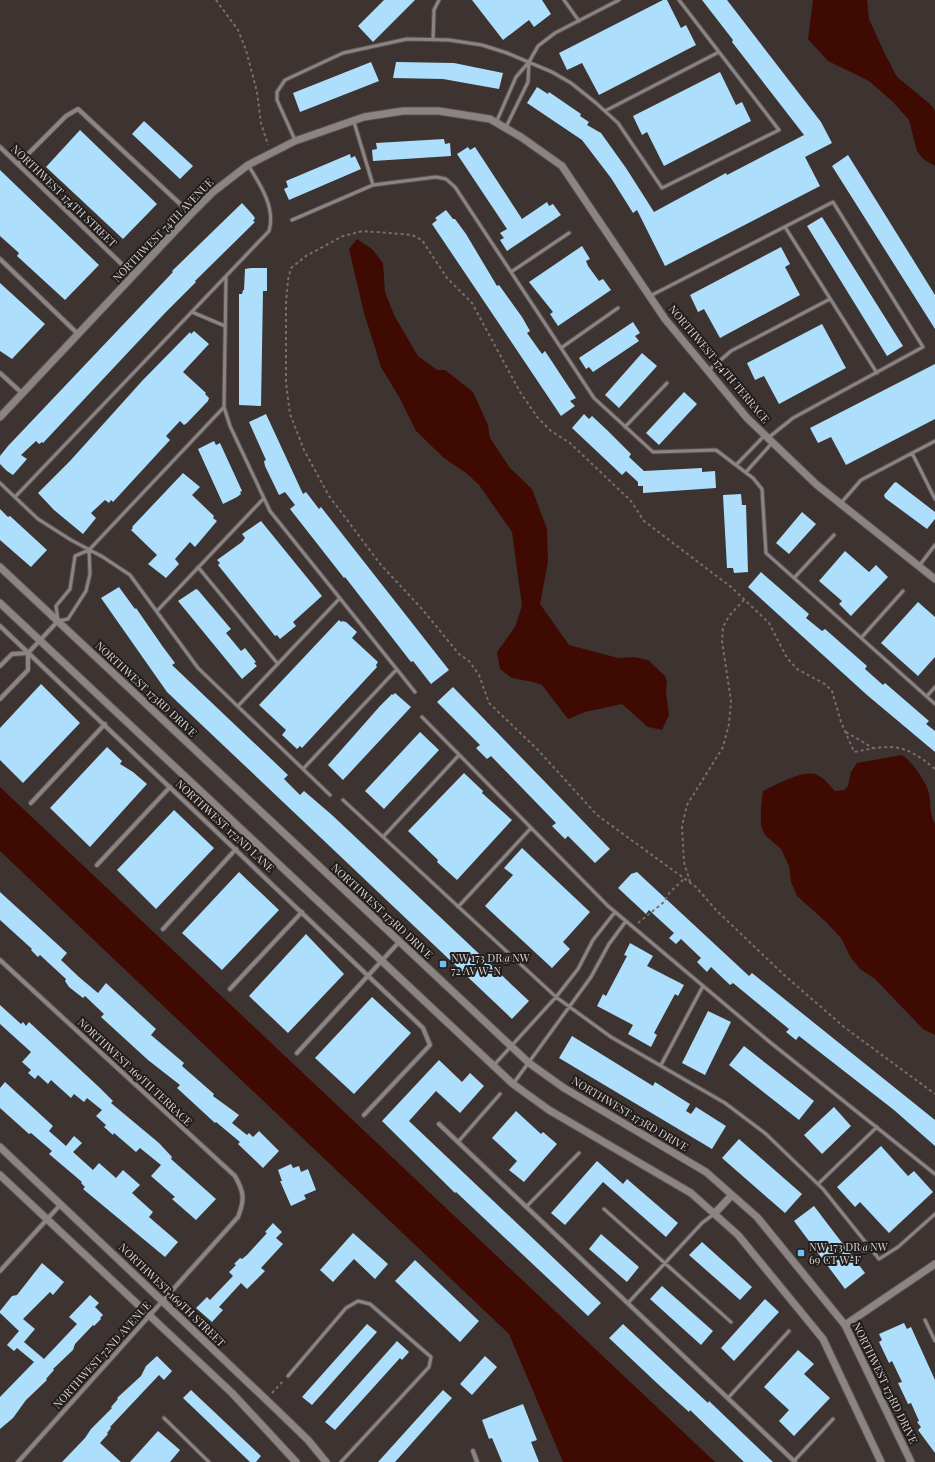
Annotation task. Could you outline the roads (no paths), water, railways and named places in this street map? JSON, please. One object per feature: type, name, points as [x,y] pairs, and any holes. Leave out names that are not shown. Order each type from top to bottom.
[{"type":"street","points":[[18,164],[66,116],[78,109],[191,214]]},
{"type":"street","name":"NORTHWEST 74TH AVENUE","points":[[0,417],[191,214],[213,192],[248,165],[295,141],[364,116],[403,111]]},
{"type":"street","name":"NORTHWEST 174TH TERRACE","points":[[403,111],[439,111],[490,119],[522,137],[562,166],[665,319],[747,418],[817,485],[935,580]]},
{"type":"street","name":"NORTHWEST 174TH STREET","points":[[0,147],[133,275]]},
{"type":"street","points":[[0,259],[78,334]]},
{"type":"street","points":[[0,373],[22,394]]},
{"type":"street","name":"NORTHWEST 173RD DRIVE","points":[[0,567],[529,1063],[564,1088],[706,1172],[757,1217],[846,1325],[911,1462]]},
{"type":"street","points":[[0,603],[513,1084],[549,1110],[691,1193],[738,1236],[823,1339],[881,1462]]},
{"type":"street","points":[[0,699],[28,670],[28,653],[58,621]]},
{"type":"street","name":"NORTHWEST 172ND LANE","points":[[0,626],[105,724],[423,1028],[430,1046],[364,1115]]},
{"type":"street","points":[[0,666],[12,654],[28,653]]},
{"type":"street","points":[[31,803],[105,724]]},
{"type":"street","points":[[97,865],[170,787]]},
{"type":"street","points":[[163,929],[236,849]]},
{"type":"street","points":[[230,989],[302,912]]},
{"type":"street","points":[[297,1053],[399,942]]},
{"type":"street","name":"NORTHWEST 169TH TERRACE","points":[[0,960],[234,1176],[243,1190],[243,1205]]},
{"type":"street","points":[[439,1124],[794,1462]]},
{"type":"street","name":"NORTHWEST 169TH STREET","points":[[0,1147],[308,1440],[326,1462]]},
{"type":"street","points":[[0,1176],[232,1393],[296,1462]]},
{"type":"street","points":[[714,1214],[732,1195]]},
{"type":"street","points":[[0,1271],[61,1204]]},
{"type":"street","name":"NORTHWEST 72ND AVENUE","points":[[18,1462],[238,1217],[243,1205]]},
{"type":"street","points":[[846,1325],[935,1264]]},
{"type":"street","points":[[473,1451],[477,1462]]},
{"type":"lane","points":[[433,40],[434,10],[439,0]]},
{"type":"lane","points":[[564,0],[579,21]]},
{"type":"lane","points":[[496,123],[516,77],[529,62],[538,46],[547,38],[619,0]]},
{"type":"lane","points":[[295,141],[277,100],[277,92],[284,80],[343,53],[407,39],[449,40],[482,45],[507,53],[552,72],[571,83],[618,123],[662,188],[779,130],[679,0]]},
{"type":"lane","points":[[605,112],[719,52]]},
{"type":"lane","points":[[506,128],[528,82],[529,62]]},
{"type":"lane","points":[[353,120],[373,185]]},
{"type":"lane","points":[[14,497],[268,231],[272,222],[265,196],[248,165]]},
{"type":"lane","points":[[292,220],[373,185],[436,177],[446,179],[455,187],[594,398],[653,452],[716,450],[753,478],[762,489],[766,553],[935,704]]},
{"type":"lane","points":[[650,296],[833,202],[923,347],[793,418],[736,465]]},
{"type":"lane","points":[[785,227],[877,372]]},
{"type":"lane","points":[[511,272],[569,233]]},
{"type":"lane","points":[[226,276],[224,407],[230,426],[270,511],[415,692]]},
{"type":"lane","points":[[708,371],[731,351],[830,299]]},
{"type":"lane","points":[[561,348],[618,308]]},
{"type":"lane","points":[[192,312],[225,326]]},
{"type":"lane","points":[[626,427],[667,383]]},
{"type":"lane","points":[[89,550],[90,574],[86,591],[68,619],[58,621],[56,606],[70,589],[75,556],[89,550],[224,407]]},
{"type":"lane","points":[[746,472],[769,438]]},
{"type":"lane","points":[[840,504],[862,480],[935,441]]},
{"type":"lane","points":[[912,453],[935,499]]},
{"type":"lane","points":[[0,483],[38,519],[71,540],[103,557],[130,575],[198,668],[330,795]]},
{"type":"lane","points":[[157,611],[264,498]]},
{"type":"lane","points":[[794,578],[834,535]]},
{"type":"lane","points":[[918,566],[935,546]]},
{"type":"lane","points":[[198,567],[278,664]]},
{"type":"lane","points":[[861,638],[903,591]]},
{"type":"lane","points":[[238,706],[340,598]]},
{"type":"lane","points":[[303,769],[397,669]]},
{"type":"lane","points":[[926,696],[935,687]]},
{"type":"lane","points":[[422,717],[615,912],[703,986],[935,1174]]},
{"type":"lane","points":[[382,837],[459,755]]},
{"type":"lane","points":[[344,800],[382,837],[556,997],[611,1037],[725,1103],[766,1134],[818,1184],[879,1259],[898,1247],[935,1214]]},
{"type":"lane","points":[[458,907],[531,828]]},
{"type":"lane","points":[[493,1066],[556,997],[578,969],[593,940],[615,912]]},
{"type":"lane","points":[[513,1084],[591,977],[609,944],[626,921]]},
{"type":"lane","points":[[661,1065],[703,986]]},
{"type":"lane","points":[[458,1142],[500,1094]]},
{"type":"lane","points":[[818,1184],[877,1127]]},
{"type":"lane","points":[[526,1207],[579,1153]]},
{"type":"lane","points":[[604,1209],[731,1322]]},
{"type":"lane","points":[[628,1304],[702,1223],[714,1214]]},
{"type":"lane","points":[[288,1376],[346,1308],[358,1301],[370,1304],[430,1357],[429,1367],[341,1462]]},
{"type":"lane","points":[[925,1320],[935,1341]]},
{"type":"lane","points":[[728,1398],[789,1330]]},
{"type":"lane","points":[[164,1418],[209,1462]]},
{"type":"lane","points":[[794,1462],[832,1420]]},
{"type":"place","name":"NW 173 DR@NW 72 AV W-N","points":[[443,964]]},
{"type":"place","name":"NW 173 DR@NW 69 CT W-F","points":[[801,1253]]}]
